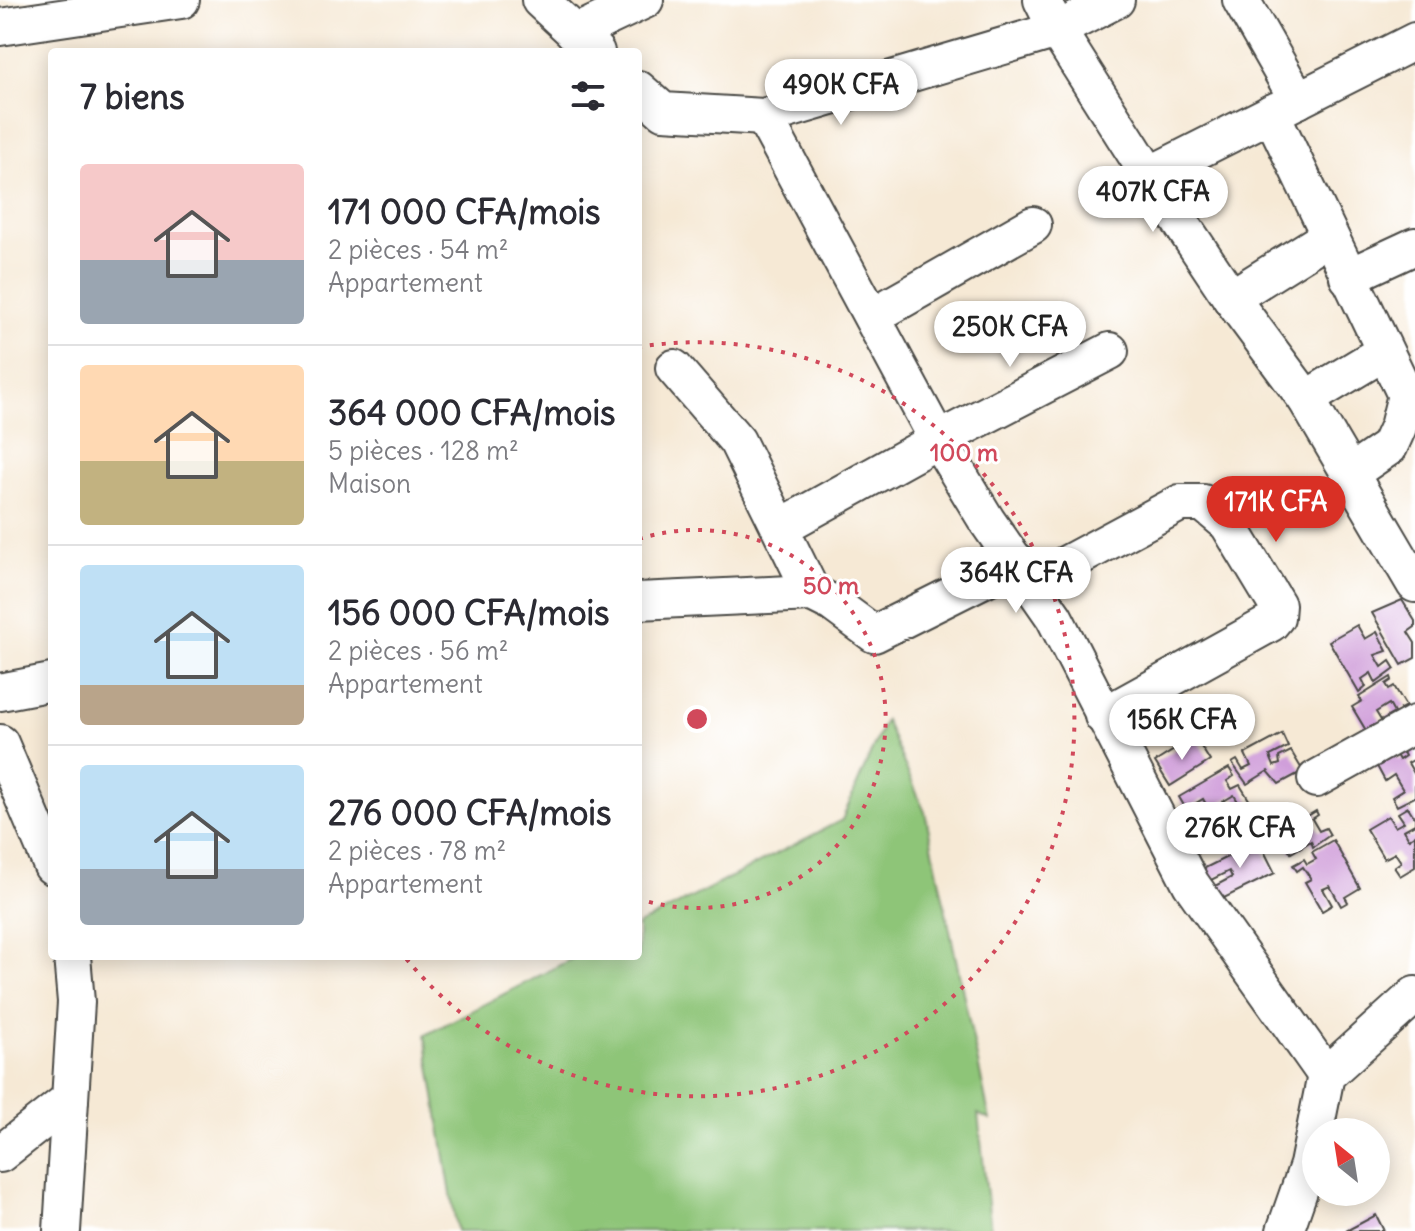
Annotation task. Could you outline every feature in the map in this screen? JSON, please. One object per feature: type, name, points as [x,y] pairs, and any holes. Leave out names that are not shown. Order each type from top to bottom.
[{"type":"street","points":[[17,16],[181,0]]},
{"type":"street","points":[[540,0],[585,43],[645,0]]},
{"type":"street","points":[[642,93],[663,111],[764,117],[1050,15],[1116,0]]},
{"type":"street","points":[[1241,0],[1285,106],[1328,237],[1384,352],[1410,393],[1389,447],[1351,473]]},
{"type":"street","points":[[1050,15],[1149,175],[1231,298],[1306,399],[1351,473],[1401,529],[1415,584]]},
{"type":"street","points":[[1149,175],[1415,41]]},
{"type":"street","points":[[764,117],[938,440],[987,521],[1054,617],[1191,884],[1326,1075]]},
{"type":"street","points":[[873,316],[1033,225]]},
{"type":"street","points":[[1231,298],[1328,237]]},
{"type":"street","points":[[1348,277],[1415,246]]},
{"type":"street","points":[[781,527],[938,440],[1110,351]]},
{"type":"street","points":[[1306,399],[1384,352]]},
{"type":"street","points":[[674,368],[737,441],[812,593]]},
{"type":"street","points":[[642,601],[812,593],[832,603],[874,634],[1180,503],[1203,503],[1228,524],[1277,605],[1276,617],[1271,623],[1103,716]]},
{"type":"street","points":[[0,692],[48,683]]},
{"type":"street","points":[[1316,779],[1415,724]]},
{"type":"street","points":[[0,743],[48,857]]},
{"type":"street","points":[[62,1231],[76,1002],[72,960]]},
{"type":"street","points":[[1285,1231],[1308,1165],[1326,1075],[1415,995]]},
{"type":"street","points":[[0,1154],[70,1099]]},
{"type":"green space","points":[[885,720],[925,812],[990,1120],[978,1114],[991,1231],[457,1231],[425,1035],[569,960],[642,960],[642,923],[842,820]]},
{"type":"building","points":[[1402,600],[1415,621],[1415,627],[1408,632],[1415,643],[1415,658],[1402,665],[1372,613]]},
{"type":"building","points":[[1357,625],[1365,639],[1377,632],[1387,651],[1375,655],[1382,667],[1390,661],[1395,669],[1376,683],[1371,673],[1362,679],[1366,687],[1359,693],[1329,641]]},
{"type":"building","points":[[1391,677],[1392,680],[1386,684],[1389,689],[1394,686],[1406,706],[1400,709],[1404,714],[1390,722],[1387,717],[1394,713],[1389,704],[1376,712],[1382,722],[1367,732],[1352,707],[1362,701],[1359,697]]},
{"type":"building","points":[[1282,734],[1288,747],[1270,756],[1274,766],[1280,764],[1279,757],[1291,751],[1303,771],[1279,784],[1268,771],[1247,784],[1232,763],[1237,760],[1243,770],[1251,766],[1245,754]]},
{"type":"building","points":[[1195,737],[1210,761],[1170,786],[1155,762]]},
{"type":"building","points":[[1408,738],[1415,751],[1415,759],[1408,763],[1415,775],[1415,797],[1397,806],[1392,797],[1403,790],[1394,775],[1385,781],[1372,757],[1392,748],[1399,760],[1405,756],[1398,743]]},
{"type":"building","points":[[1229,768],[1234,776],[1227,781],[1232,789],[1240,785],[1251,803],[1242,808],[1234,795],[1222,802],[1230,815],[1199,833],[1192,822],[1198,818],[1196,813],[1207,806],[1203,799],[1186,809],[1179,797]]},
{"type":"building","points":[[1408,807],[1415,824],[1404,830],[1409,839],[1415,835],[1415,867],[1400,876],[1394,867],[1401,862],[1395,853],[1384,859],[1366,829],[1388,816],[1395,827],[1404,822],[1398,813]]},
{"type":"building","points":[[1316,811],[1318,815],[1312,819],[1319,831],[1326,828],[1330,835],[1313,847],[1311,841],[1291,853],[1278,831],[1296,821],[1299,826],[1307,822],[1306,817]]},
{"type":"building","points":[[1333,840],[1360,888],[1345,897],[1348,902],[1341,906],[1330,886],[1323,889],[1332,905],[1322,911],[1305,882],[1311,879],[1303,867],[1297,871],[1293,865],[1304,859],[1307,864],[1316,859],[1312,852]]},
{"type":"building","points":[[1259,841],[1275,873],[1222,899],[1215,886],[1232,877],[1229,871],[1207,882],[1201,870]]},
{"type":"building","points":[[1376,1215],[1384,1231],[1346,1231]]}]
